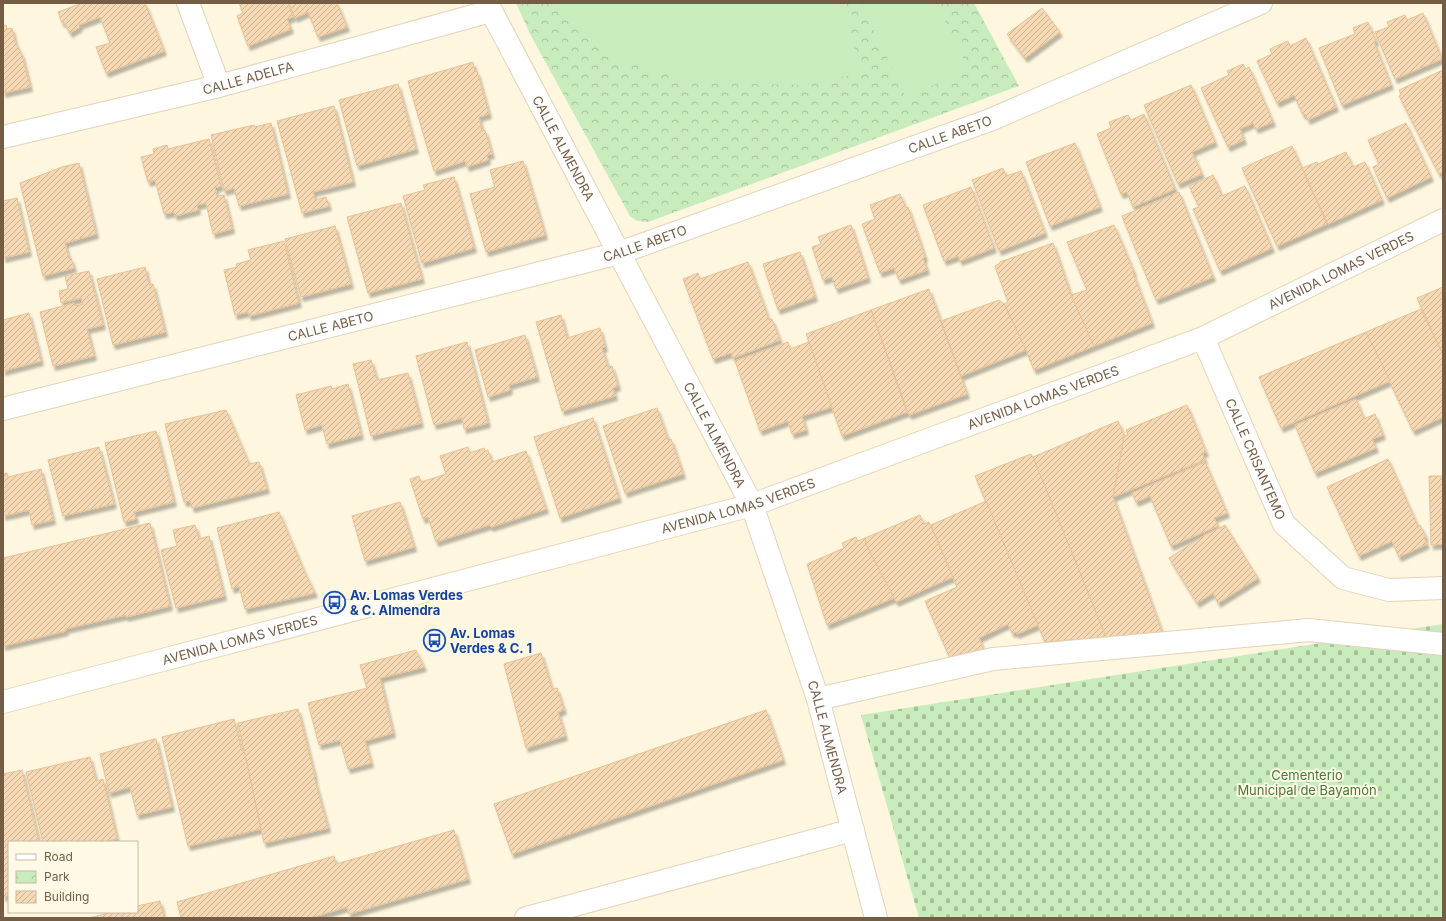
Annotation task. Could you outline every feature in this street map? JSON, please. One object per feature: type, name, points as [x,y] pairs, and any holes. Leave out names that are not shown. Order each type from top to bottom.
[{"type":"street","points":[[188,3],[219,86]]},
{"type":"street","name":"CALLE ABETO","points":[[3,409],[620,253],[990,120],[1261,3]]},
{"type":"street","name":"CALLE ADELFA","points":[[3,137],[219,86],[489,7]]},
{"type":"street","name":"CALLE ALMENDRA","points":[[489,7],[752,505],[818,699],[876,918]]},
{"type":"street","name":"AVENIDA LOMAS VERDES","points":[[3,702],[752,505],[1203,338],[1443,220]]},
{"type":"street","name":"CALLE CRISANTEMO","points":[[1203,338],[1284,524],[1343,578],[1389,590],[1443,588]]},
{"type":"street","points":[[818,699],[993,659],[1309,630],[1443,644]]},
{"type":"street","points":[[526,918],[853,830]]},
{"type":"green space","points":[[516,3],[974,3],[1019,86],[648,222],[637,221],[630,216],[530,34]]},
{"type":"green space","points":[[554,3],[843,3],[861,73],[803,85],[689,81],[623,61],[560,11]]},
{"type":"green space","points":[[861,3],[937,3],[968,69],[906,98]]},
{"type":"green space","name":"Cementerio Municipal de Bayamón","points":[[1443,624],[1443,918],[919,918],[861,715]]},
{"type":"building","points":[[82,3],[145,3],[164,51],[106,73],[96,47],[110,43],[100,17],[79,25],[80,27],[70,33],[64,22],[62,23],[58,12]]},
{"type":"building","points":[[239,3],[288,3],[293,17],[287,19],[291,29],[248,46],[237,16],[243,13]]},
{"type":"building","points":[[289,3],[337,3],[347,27],[318,37],[308,12],[295,18]]},
{"type":"building","points":[[1042,8],[1060,32],[1025,58],[1007,34]]},
{"type":"building","points":[[1423,13],[1442,59],[1395,79],[1375,32],[1389,27],[1387,22],[1405,15],[1407,20]]},
{"type":"building","points":[[1368,22],[1376,41],[1374,42],[1391,85],[1342,105],[1319,48],[1355,34],[1353,28]]},
{"type":"building","points":[[6,25],[7,29],[12,28],[15,42],[22,55],[30,87],[3,93],[3,26]]},
{"type":"building","points":[[1306,38],[1336,107],[1308,120],[1305,114],[1303,115],[1294,95],[1277,103],[1257,61],[1272,54],[1270,49],[1288,41],[1290,46]]},
{"type":"building","points":[[473,62],[489,114],[479,117],[482,131],[485,130],[492,154],[487,155],[488,160],[467,167],[465,161],[434,171],[408,81]]},
{"type":"building","points":[[1243,64],[1246,69],[1249,67],[1273,122],[1256,129],[1253,123],[1240,129],[1244,140],[1228,147],[1201,88],[1229,75],[1227,71]]},
{"type":"building","points":[[1443,70],[1443,172],[1439,174],[1399,96],[1401,95],[1399,90]]},
{"type":"building","points":[[398,84],[416,149],[357,166],[339,100]]},
{"type":"building","points":[[1191,85],[1215,142],[1192,152],[1202,174],[1178,184],[1144,105]]},
{"type":"building","points":[[334,106],[353,182],[313,192],[315,200],[326,197],[329,206],[302,213],[277,121]]},
{"type":"building","points":[[1144,114],[1175,189],[1133,207],[1127,192],[1121,194],[1097,134],[1111,128],[1109,122],[1128,115],[1131,120]]},
{"type":"building","points":[[271,123],[288,194],[239,206],[234,188],[224,191],[211,135],[254,125],[255,127]]},
{"type":"building","points":[[1406,123],[1431,177],[1387,198],[1373,167],[1379,164],[1368,140]]},
{"type":"building","points":[[209,139],[221,186],[215,188],[217,196],[224,195],[232,229],[213,234],[206,203],[197,205],[198,210],[175,216],[174,212],[164,214],[155,180],[148,182],[141,157],[154,154],[153,149],[167,145],[168,149]]},
{"type":"building","points":[[1075,143],[1100,207],[1050,226],[1026,162]]},
{"type":"building","points":[[1292,146],[1327,224],[1277,246],[1242,168]]},
{"type":"building","points":[[1346,152],[1353,167],[1365,162],[1382,200],[1328,224],[1302,168],[1317,162],[1318,164]]},
{"type":"building","points":[[523,161],[545,235],[486,252],[470,194],[495,187],[490,170]]},
{"type":"building","points":[[79,163],[96,234],[65,243],[69,259],[71,258],[74,268],[43,276],[20,183],[62,167]]},
{"type":"building","points":[[1003,168],[1006,176],[1021,171],[1045,233],[999,251],[972,180]]},
{"type":"building","points":[[1213,175],[1222,196],[1245,186],[1272,248],[1220,271],[1193,209],[1199,207],[1189,186]]},
{"type":"building","points":[[454,177],[474,248],[422,263],[403,196],[425,190],[423,185]]},
{"type":"building","points":[[971,187],[994,248],[960,261],[958,256],[944,261],[923,205]]},
{"type":"building","points":[[1179,192],[1213,277],[1156,300],[1122,216]]},
{"type":"building","points":[[900,194],[906,208],[908,207],[925,257],[923,258],[927,270],[899,280],[894,268],[880,273],[862,224],[875,219],[870,205]]},
{"type":"building","points":[[17,198],[29,252],[3,258],[3,201]]},
{"type":"building","points":[[401,203],[422,279],[368,293],[347,217]]},
{"type":"building","points":[[851,225],[868,278],[836,289],[832,277],[823,280],[812,247],[821,244],[818,237]]},
{"type":"building","points":[[1114,225],[1134,272],[1133,273],[1152,323],[1094,346],[1071,295],[1087,290],[1067,242]]},
{"type":"building","points":[[335,226],[351,284],[301,297],[285,239]]},
{"type":"building","points":[[284,241],[299,303],[249,316],[248,312],[235,315],[224,270],[237,267],[236,264],[251,260],[248,250]]},
{"type":"building","points":[[1053,243],[1071,295],[1094,346],[1034,370],[1004,304],[1008,302],[995,266],[1000,262]]},
{"type":"building","points":[[800,252],[815,297],[778,310],[763,264]]},
{"type":"building","points":[[748,262],[769,320],[772,319],[780,340],[733,358],[731,353],[713,359],[683,279],[698,273],[700,279]]},
{"type":"building","points":[[145,267],[149,285],[153,284],[165,332],[113,345],[97,279]]},
{"type":"building","points":[[89,271],[103,325],[87,329],[94,356],[53,366],[40,312],[74,303],[75,306],[83,304],[81,298],[61,303],[59,291],[68,289],[65,276]]},
{"type":"building","points":[[1443,287],[1443,355],[1417,298]]},
{"type":"building","points":[[929,289],[967,394],[909,415],[871,310]]},
{"type":"building","points":[[999,300],[1004,304],[1026,350],[961,376],[941,321]]},
{"type":"building","points":[[1421,309],[1443,355],[1443,417],[1413,431],[1366,332]]},
{"type":"building","points":[[871,310],[907,412],[842,436],[806,334]]},
{"type":"building","points":[[29,313],[41,361],[3,371],[3,320]]},
{"type":"building","points":[[561,315],[567,338],[600,328],[605,347],[602,348],[608,367],[612,366],[618,386],[613,388],[615,396],[562,411],[536,322]]},
{"type":"building","points":[[1366,332],[1390,381],[1281,428],[1259,377]]},
{"type":"building","points":[[525,335],[537,377],[509,385],[510,390],[488,397],[475,350]]},
{"type":"building","points":[[467,342],[488,423],[464,429],[462,418],[434,425],[416,356]]},
{"type":"building","points":[[788,342],[790,349],[809,342],[832,407],[802,416],[806,430],[792,434],[788,421],[760,431],[735,361]]},
{"type":"building","points":[[371,360],[377,380],[408,373],[421,423],[371,436],[353,364]]},
{"type":"building","points":[[348,384],[361,435],[327,444],[322,425],[305,430],[296,395],[331,386],[332,389]]},
{"type":"building","points":[[1356,399],[1364,419],[1375,414],[1383,435],[1372,439],[1376,448],[1315,473],[1295,425]]},
{"type":"building","points":[[1187,405],[1206,452],[1202,453],[1205,460],[1113,497],[1124,436],[1128,435],[1126,430]]},
{"type":"building","points":[[657,408],[668,440],[671,439],[683,474],[625,493],[603,426]]},
{"type":"building","points":[[226,410],[249,464],[259,462],[267,489],[192,508],[190,501],[184,502],[165,424]]},
{"type":"building","points":[[593,418],[619,498],[560,518],[534,437]]},
{"type":"building","points":[[1118,421],[1124,436],[1113,497],[1162,632],[1106,637],[1033,457]]},
{"type":"building","points":[[156,431],[174,502],[134,512],[136,519],[124,522],[105,443]]},
{"type":"building","points":[[99,447],[114,504],[63,516],[48,460]]},
{"type":"building","points":[[468,447],[470,453],[484,448],[485,451],[488,450],[492,462],[526,451],[546,509],[491,527],[489,525],[436,542],[428,517],[423,519],[410,479],[419,476],[421,482],[446,474],[440,456]]},
{"type":"building","points":[[1031,454],[1106,637],[1045,642],[975,476]]},
{"type":"building","points":[[1388,459],[1418,526],[1420,525],[1426,537],[1424,538],[1427,544],[1399,557],[1392,541],[1359,556],[1327,487]]},
{"type":"building","points":[[1205,462],[1227,513],[1214,518],[1218,526],[1171,546],[1150,496],[1136,502],[1132,493]]},
{"type":"building","points":[[41,469],[53,520],[32,525],[29,510],[3,516],[3,474],[7,473],[8,477]]},
{"type":"building","points":[[1429,476],[1443,476],[1443,544],[1431,545]]},
{"type":"building","points":[[986,501],[1038,625],[1017,634],[1016,632],[1012,633],[1008,624],[979,638],[986,656],[952,663],[925,601],[957,587],[931,525]]},
{"type":"building","points":[[400,502],[414,547],[365,561],[352,516]]},
{"type":"building","points":[[279,512],[315,593],[245,609],[239,586],[232,589],[217,528]]},
{"type":"building","points":[[920,515],[924,524],[929,522],[953,577],[896,602],[866,544],[865,538]]},
{"type":"building","points":[[150,523],[170,606],[126,617],[126,615],[65,629],[66,631],[3,646],[3,558]]},
{"type":"building","points":[[195,525],[199,539],[209,536],[224,596],[176,608],[161,550],[177,546],[173,530]]},
{"type":"building","points":[[1225,525],[1258,578],[1218,603],[1213,593],[1197,603],[1169,558],[1205,535]]},
{"type":"building","points":[[856,537],[858,541],[865,538],[866,544],[894,598],[827,625],[807,564],[844,548],[842,543]]},
{"type":"building","points":[[416,650],[424,667],[380,678],[393,733],[365,741],[371,763],[348,769],[340,740],[319,745],[308,703],[367,688],[360,665]]},
{"type":"building","points":[[541,653],[552,689],[557,688],[564,710],[558,712],[565,736],[526,748],[504,664]]},
{"type":"building","points":[[298,709],[328,828],[264,843],[238,723]]},
{"type":"building","points":[[766,710],[783,760],[512,854],[494,804]]},
{"type":"building","points":[[234,719],[242,751],[244,750],[261,829],[188,846],[162,737]]},
{"type":"building","points":[[156,739],[172,807],[137,815],[130,787],[109,793],[100,754]]},
{"type":"building","points":[[90,757],[96,781],[103,779],[117,839],[108,841],[43,841],[26,772]]},
{"type":"building","points":[[22,770],[39,841],[8,841],[8,895],[3,897],[3,774]]},
{"type":"building","points":[[454,830],[468,879],[349,914],[347,907],[310,918],[181,918],[177,902],[334,856],[336,864]]},
{"type":"building","points":[[160,901],[164,918],[88,918],[109,913],[138,913],[138,906]]},
{"type":"place","name":"Av. Lomas Verdes & C. Almendra","points":[[334,602]]},
{"type":"place","name":"Av. Lomas Verdes & C. 1","points":[[435,640]]}]
